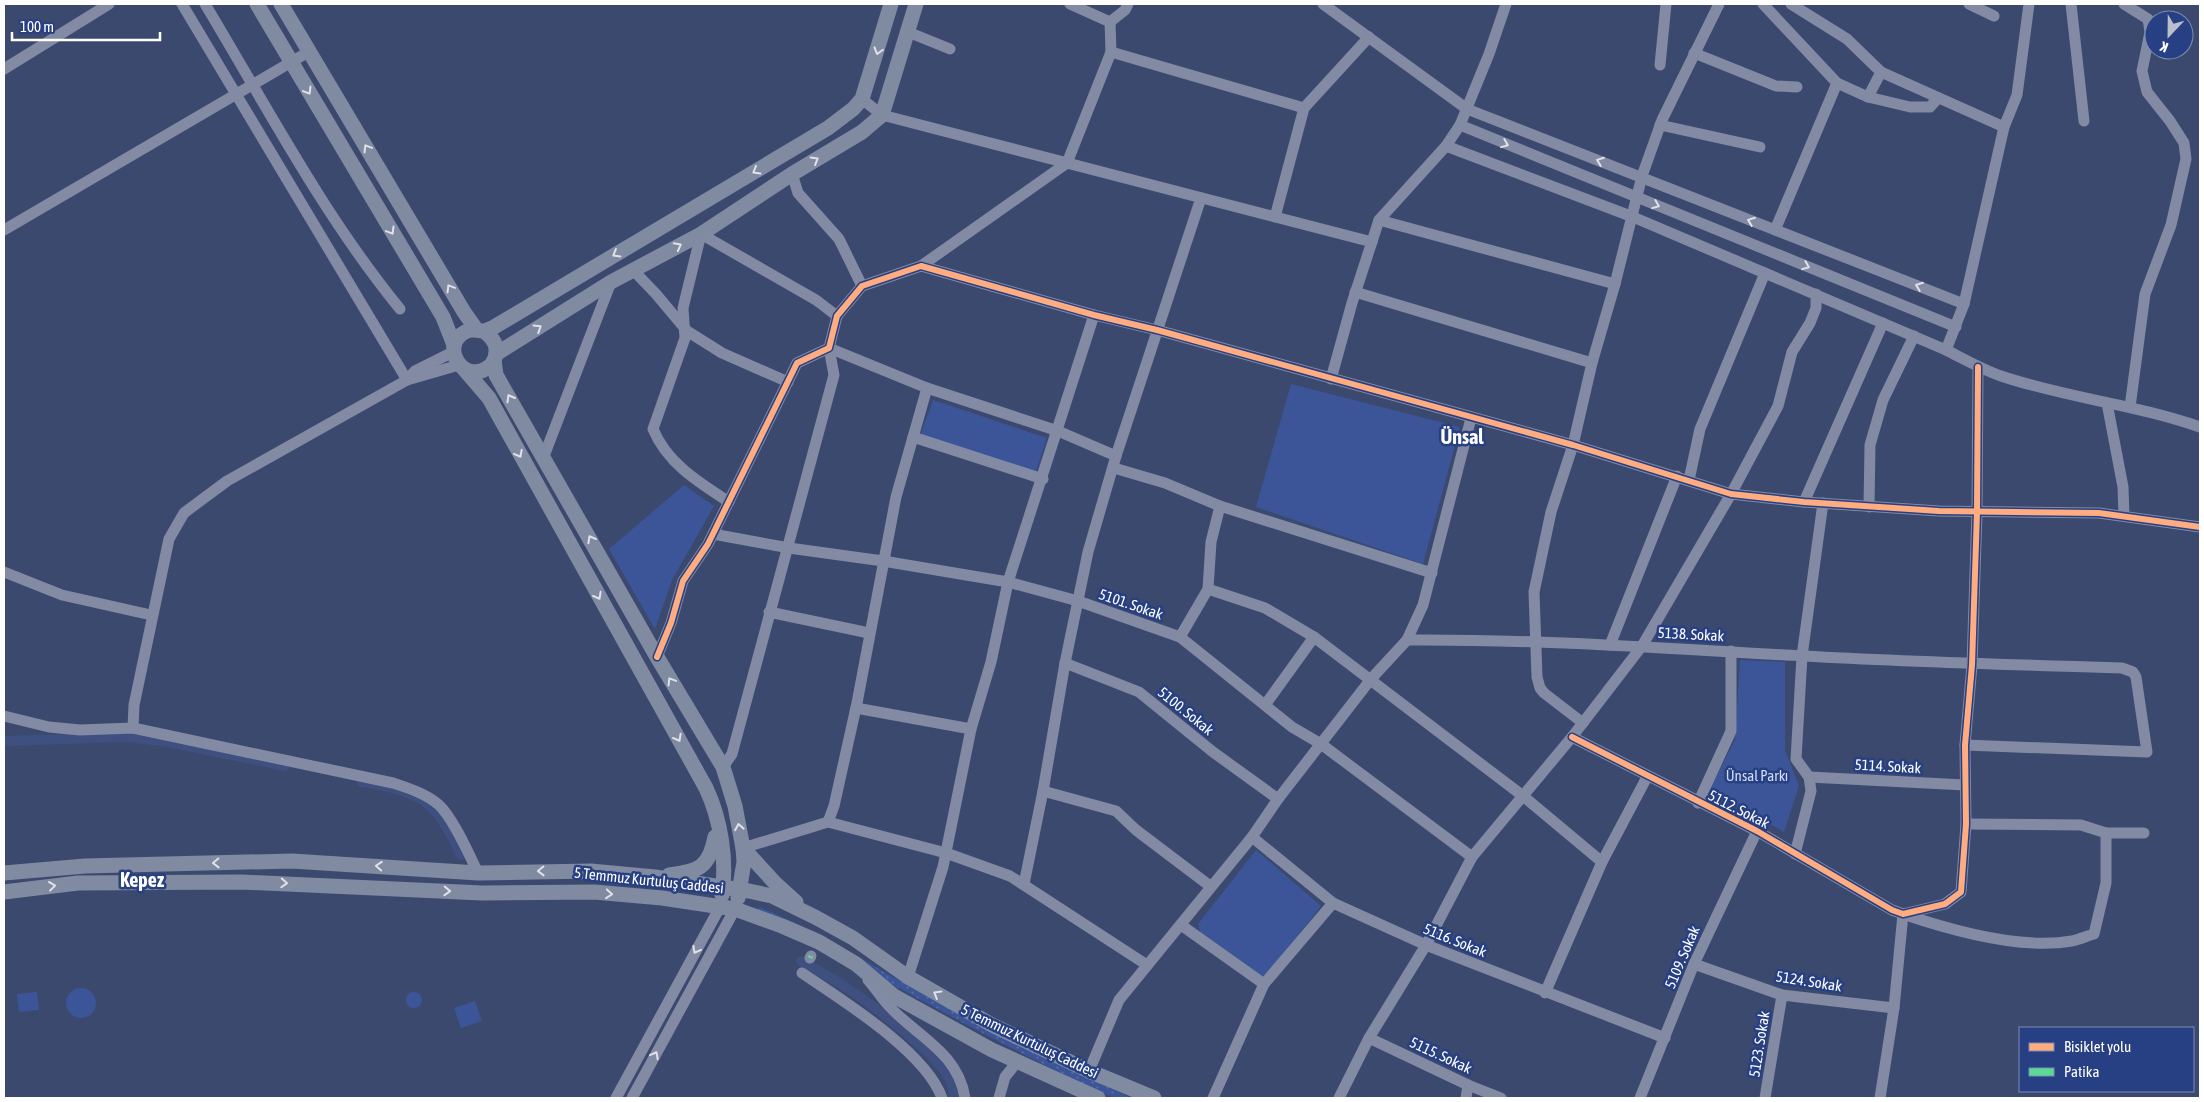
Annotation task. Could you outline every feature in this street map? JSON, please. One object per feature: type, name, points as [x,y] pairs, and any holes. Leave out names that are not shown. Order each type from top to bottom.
[{"type":"main road","points":[[257,4],[443,317],[458,358],[489,398],[706,788],[713,804],[718,824],[723,887],[720,907]]},
{"type":"main road","points":[[281,4],[464,312],[480,330],[494,340],[496,375],[544,456],[657,657],[723,767],[735,806],[743,848],[744,862],[735,909]]},
{"type":"main road","points":[[458,358],[462,333],[494,327],[828,128],[854,110],[862,98],[891,4]]},
{"type":"main road","points":[[458,358],[471,372],[484,370],[495,357],[611,282],[701,234],[792,174],[862,132],[882,115],[916,4]]},
{"type":"main road","points":[[655,877],[686,873],[708,861],[712,854],[718,824]]},
{"type":"main road","points":[[743,848],[775,883],[815,917]]},
{"type":"main road","name":"5 Temmuz Kurtuluş Caddesi","points":[[4,873],[85,866],[292,860],[478,873],[591,871],[655,877],[772,896],[853,938],[908,977],[992,1025],[1089,1072],[1154,1098]]},
{"type":"main road","name":"5 Temmuz Kurtuluş Caddesi","points":[[4,892],[78,883],[242,882],[472,892],[594,892],[662,898],[735,909],[819,942],[856,964],[894,996],[992,1050],[1098,1098]]},
{"type":"street","points":[[4,69],[109,4]]},
{"type":"street","points":[[182,4],[407,380]]},
{"type":"street","points":[[205,4],[368,269],[400,309]]},
{"type":"street","points":[[1070,4],[1110,22]]},
{"type":"street","points":[[1110,22],[1125,10],[1128,4]]},
{"type":"street","points":[[1323,4],[1467,109],[1964,304]]},
{"type":"street","points":[[1331,379],[1355,292],[1379,220],[1446,146],[1460,125],[1490,54],[1506,4]]},
{"type":"street","points":[[1660,65],[1666,4]]},
{"type":"street","points":[[1583,723],[1540,688],[1534,592],[1551,512],[1573,445],[1592,363],[1615,284],[1642,178],[1660,125],[1719,4]]},
{"type":"street","points":[[1763,4],[1837,82],[1868,97],[1910,107],[1930,107],[1938,98]]},
{"type":"street","points":[[1791,4],[1847,39],[1881,72],[2004,127]]},
{"type":"street","points":[[1969,4],[1994,16]]},
{"type":"street","points":[[1946,350],[1964,304],[2004,127],[2017,95],[2029,4]]},
{"type":"street","points":[[2070,4],[2084,121]]},
{"type":"street","points":[[2124,4],[2148,19],[2150,32],[2142,70],[2147,92],[2170,121],[2184,143],[2186,159],[2172,225],[2146,294],[2130,407]]},
{"type":"street","points":[[723,767],[732,754],[769,612],[789,548],[834,375],[828,348],[837,316],[862,286],[921,266],[1067,163],[1111,52],[1110,22]]},
{"type":"street","points":[[908,32],[950,49]]},
{"type":"street","points":[[1275,217],[1304,108],[1369,37]]},
{"type":"street","points":[[4,230],[310,51]]},
{"type":"street","points":[[1111,52],[1304,108]]},
{"type":"street","points":[[1694,53],[1776,86],[1797,87]]},
{"type":"street","points":[[1868,97],[1881,72]]},
{"type":"street","points":[[1775,230],[1837,82]]},
{"type":"street","points":[[862,98],[882,115],[1372,242]]},
{"type":"street","points":[[1460,125],[1956,327]]},
{"type":"street","points":[[1660,125],[1760,147]]},
{"type":"street","points":[[1446,146],[1633,217],[1914,336],[2003,377],[2130,407],[2200,427]]},
{"type":"street","points":[[792,174],[798,193],[839,239],[862,286]]},
{"type":"street","points":[[1024,884],[1043,791],[1065,663],[1088,552],[1116,456],[1201,198]]},
{"type":"street","points":[[1379,220],[1615,284]]},
{"type":"street","points":[[729,502],[689,477],[660,445],[653,429],[685,338],[683,308],[701,234],[816,300],[837,316]]},
{"type":"street","points":[[921,266],[1573,445],[1731,494],[1823,504],[1977,512],[2099,513],[2200,527]]},
{"type":"street","points":[[633,270],[687,331],[722,353],[788,382]]},
{"type":"street","points":[[1689,480],[1700,429],[1765,273]]},
{"type":"street","points":[[544,456],[611,282]]},
{"type":"street","points":[[1355,292],[1592,363]]},
{"type":"street","points":[[1339,1098],[1370,1038],[1426,945],[1472,857],[1572,737],[1642,646],[1731,494],[1778,406],[1792,352],[1810,323],[1816,308],[1816,294]]},
{"type":"street","points":[[908,977],[946,853],[971,729],[990,662],[1008,582],[1043,479],[1094,315]]},
{"type":"street","points":[[1804,502],[1883,324]]},
{"type":"street","points":[[1869,506],[1870,445],[1883,400],[1914,336]]},
{"type":"street","points":[[657,657],[671,623],[682,581],[713,534],[797,363],[828,348],[928,388],[1058,431],[1116,456]]},
{"type":"street","points":[[132,728],[134,705],[151,615],[169,539],[184,514],[227,481],[407,380],[415,371],[458,358]]},
{"type":"street","points":[[1880,1098],[1894,1008],[1898,912],[1945,904],[1962,892],[1966,824],[1965,745],[1972,665],[1977,512],[1978,367]]},
{"type":"street","points":[[828,822],[834,806],[856,708],[896,497],[928,388]]},
{"type":"street","points":[[2107,403],[2123,487],[2124,516]]},
{"type":"street","points":[[1089,1072],[1119,1000],[1181,925],[1210,886],[1252,837],[1371,679],[1408,640],[1424,606],[1471,418]]},
{"type":"street","points":[[913,437],[1043,479]]},
{"type":"street","points":[[1114,468],[1165,483],[1220,506],[1432,572]]},
{"type":"street","points":[[1610,645],[1677,476]]},
{"type":"street","points":[[1795,854],[1811,791],[1809,777],[1796,759],[1802,656],[1823,504]]},
{"type":"street","points":[[1180,637],[1208,589],[1211,542],[1220,506]]},
{"type":"street","name":"5101. Sokak","points":[[713,534],[789,548],[883,561],[1008,582],[1078,601],[1180,637],[1292,726],[1322,744],[1472,857]]},
{"type":"street","points":[[4,572],[62,595],[151,615]]},
{"type":"street","points":[[1208,589],[1264,608],[1314,637],[1523,796],[1602,862]]},
{"type":"street","points":[[769,612],[869,633]]},
{"type":"street","points":[[1265,705],[1314,637]]},
{"type":"street","name":"5138. Sokak","points":[[1408,640],[1496,639],[1536,643],[1642,646],[1972,665],[2122,668],[2133,672],[2136,677],[2147,752],[1965,745]]},
{"type":"street","points":[[1698,803],[1731,731],[1731,651]]},
{"type":"street","name":"5100. Sokak","points":[[1065,663],[1139,692],[1213,752],[1278,800]]},
{"type":"street","points":[[856,708],[971,729]]},
{"type":"street","points":[[4,716],[49,727],[80,730],[132,728],[393,783],[418,792],[439,805],[462,839],[478,873]]},
{"type":"street","name":"5112. Sokak","points":[[1572,737],[1698,803],[1757,831],[1898,912],[1936,925],[1989,938],[2045,943],[2073,941],[2094,934],[2106,883],[2106,833]]},
{"type":"street","points":[[1545,993],[1602,862],[1647,777]]},
{"type":"street","name":"5114. Sokak","points":[[1809,777],[1965,785]]},
{"type":"street","points":[[1043,791],[1116,812],[1136,830],[1210,886]]},
{"type":"street","points":[[743,848],[828,822],[946,853],[1010,876],[1147,965]]},
{"type":"street","points":[[1966,824],[2081,825],[2106,833],[2144,833]]},
{"type":"street","name":"5109. Sokak","points":[[1640,1098],[1694,964],[1757,831]]},
{"type":"street","name":"5116. Sokak","points":[[1252,837],[1333,903],[1426,945],[1664,1038]]},
{"type":"street","points":[[1213,1098],[1264,984],[1333,903]]},
{"type":"street","points":[[616,1098],[720,907]]},
{"type":"street","points":[[632,1098],[735,909]]},
{"type":"street","points":[[1181,925],[1264,984]]},
{"type":"street","points":[[856,964],[888,1005],[946,1056],[958,1072],[965,1098]]},
{"type":"street","name":"5124. Sokak","points":[[1694,964],[1782,995],[1894,1008]]},
{"type":"street","points":[[802,973],[888,1034],[928,1072],[942,1098]]},
{"type":"street","name":"5123. Sokak","points":[[1765,1098],[1782,995]]},
{"type":"street","name":"5115. Sokak","points":[[1370,1038],[1468,1085],[1501,1098]]},
{"type":"street","points":[[999,1098],[1005,1077],[1018,1062]]},
{"type":"street","points":[[1466,1098],[1468,1085]]},
{"type":"green space","points":[[1291,384],[1460,427],[1423,564],[1256,507]]},
{"type":"green space","points":[[933,400],[1047,438],[1035,474],[920,436]]},
{"type":"green space","points":[[684,485],[714,506],[672,580],[655,629],[609,549]]},
{"type":"green space","name":"Ünsal Parkı","points":[[1740,660],[1785,662],[1785,750],[1799,786],[1784,832],[1709,791],[1735,740]]},
{"type":"green space","points":[[1256,850],[1321,906],[1267,976],[1263,977],[1200,932],[1198,924]]},
{"type":"green space","points":[[760,907],[817,933],[933,1000],[1007,1039],[1131,1098],[1114,1098],[979,1031],[759,913],[758,909]]},
{"type":"green space","points":[[81,988],[92,992],[96,1003],[92,1014],[81,1018],[70,1014],[66,1003],[70,992]]},
{"type":"green space","points":[[37,992],[39,1010],[19,1012],[17,994]]},
{"type":"green space","points":[[411,992],[417,992],[422,997],[420,1006],[411,1008],[406,1003],[406,997]]},
{"type":"green space","points":[[475,1001],[482,1021],[461,1028],[454,1008]]},
{"type":"waterway","points":[[4,741],[127,737],[169,742],[284,766]]},
{"type":"waterway","points":[[362,782],[400,790],[426,803],[442,819],[461,855]]},
{"type":"waterway","points":[[801,961],[832,978],[860,997],[927,1051],[948,1076],[954,1098]]},
{"type":"cycle path","points":[[657,657],[671,623],[683,581],[708,544],[797,363],[829,348],[837,316],[862,286],[921,266],[1573,445],[1731,494],[1804,502],[1939,511],[2099,513],[2200,527]]},
{"type":"cycle path","points":[[1572,737],[1757,831],[1892,910],[1903,914],[1945,904],[1961,892],[1966,824],[1965,745],[1972,665],[1977,512],[1978,367]]},
{"type":"district","name":"Ünsal","points":[[1462,436]]},
{"type":"district","name":"Kepez","points":[[142,879]]}]
